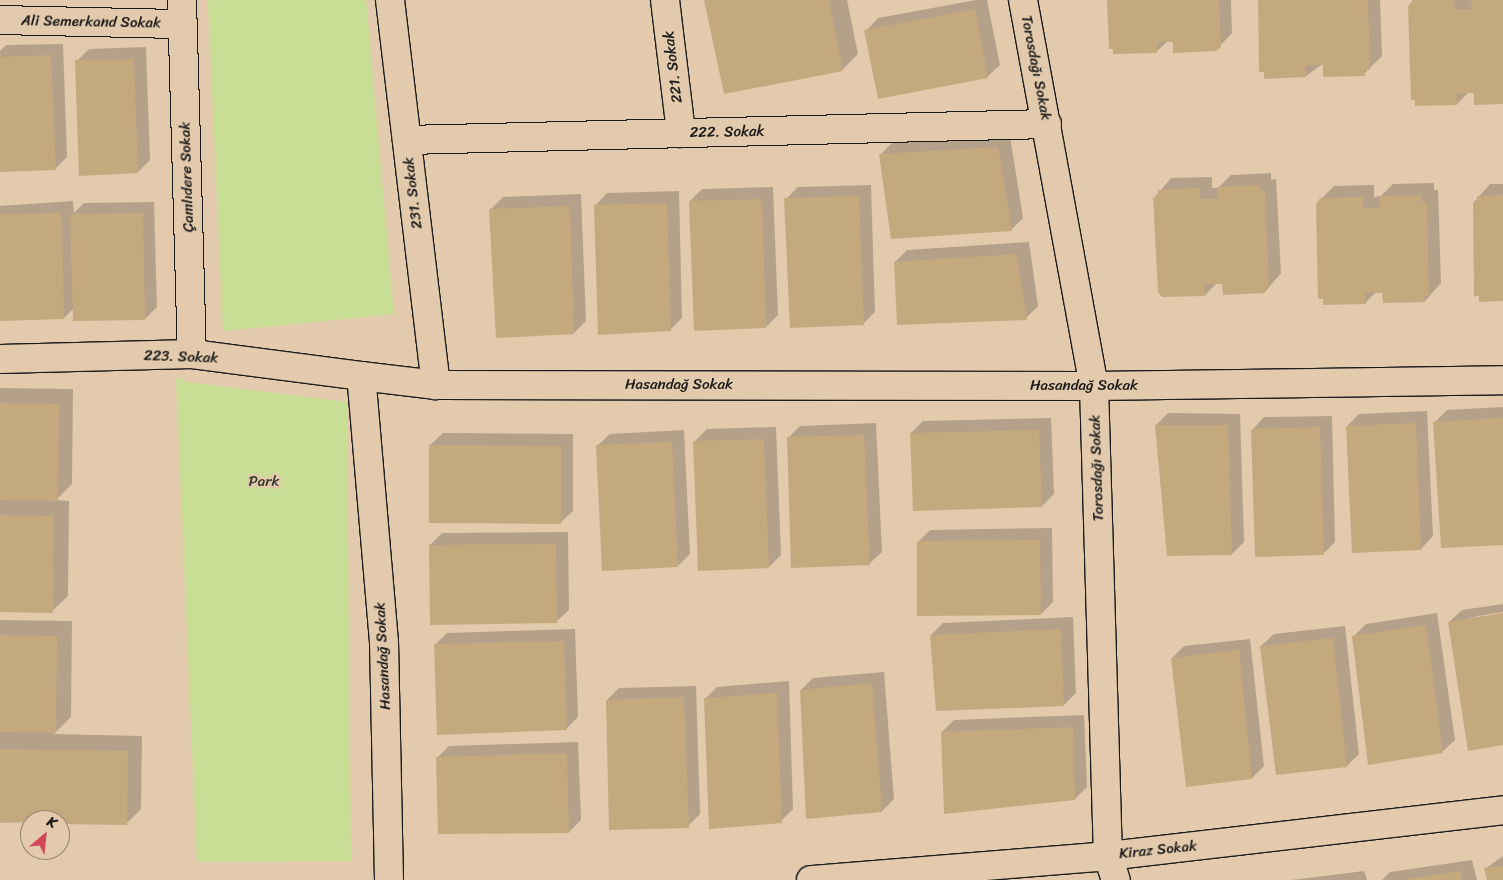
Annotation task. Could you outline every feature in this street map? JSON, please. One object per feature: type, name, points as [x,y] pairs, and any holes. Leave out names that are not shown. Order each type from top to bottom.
[{"type":"street","name":"231. Sokak","points":[[390,0],[436,385]]},
{"type":"street","name":"221. Sokak","points":[[665,0],[680,133]]},
{"type":"street","name":"Torosdağı Sokak","points":[[1023,0],[1094,386],[1112,868]]},
{"type":"street","name":"Ali Semerkand Sokak","points":[[0,20],[182,12]]},
{"type":"street","name":"Çamlıdere Sokak","points":[[182,12],[192,354]]},
{"type":"street","name":"222. Sokak","points":[[407,140],[1047,124]]},
{"type":"street","name":"223. Sokak","points":[[0,359],[192,354],[361,376]]},
{"type":"street","name":"Hasandağ Sokak","points":[[389,880],[384,642],[361,376],[436,385],[1094,386],[1503,380]]},
{"type":"street","name":"Kiraz Sokak","points":[[811,880],[1112,868],[1503,810]]},
{"type":"green space","points":[[208,0],[366,0],[394,314],[223,331]]},
{"type":"green space","name":"Park","points":[[176,377],[186,382],[347,402],[351,861],[197,862]]},
{"type":"building","points":[[704,0],[829,0],[843,71],[724,94]]},
{"type":"building","points":[[1107,0],[1219,0],[1221,47],[1216,51],[1173,53],[1173,42],[1157,42],[1157,53],[1113,54],[1113,49],[1109,49]]},
{"type":"building","points":[[1258,0],[1368,0],[1370,70],[1365,70],[1365,76],[1323,77],[1323,65],[1305,65],[1306,77],[1264,79],[1264,72],[1259,72]]},
{"type":"building","points":[[1413,0],[1454,0],[1455,9],[1472,9],[1471,0],[1503,0],[1503,104],[1474,105],[1474,93],[1457,93],[1457,105],[1415,106],[1415,100],[1411,100],[1408,6]]},
{"type":"building","points":[[975,9],[988,78],[878,99],[864,30]]},
{"type":"building","points":[[51,55],[56,170],[0,172],[0,57]]},
{"type":"building","points":[[134,59],[138,173],[79,176],[75,60]]},
{"type":"building","points":[[998,147],[1012,231],[891,239],[879,154]]},
{"type":"building","points":[[1259,185],[1260,191],[1265,191],[1269,286],[1265,287],[1265,293],[1223,295],[1222,284],[1205,284],[1205,296],[1162,297],[1158,292],[1153,197],[1158,197],[1158,190],[1200,188],[1200,199],[1218,199],[1217,187]]},
{"type":"building","points":[[1422,195],[1422,202],[1427,202],[1429,296],[1424,296],[1425,302],[1383,303],[1382,293],[1365,293],[1366,304],[1323,305],[1323,299],[1318,299],[1316,205],[1320,198],[1363,197],[1363,208],[1380,208],[1379,196]]},
{"type":"building","points":[[1503,195],[1503,301],[1479,302],[1479,296],[1474,296],[1473,202],[1477,202],[1477,196]]},
{"type":"building","points":[[859,196],[864,325],[790,328],[784,198]]},
{"type":"building","points":[[762,199],[766,328],[694,331],[689,201]]},
{"type":"building","points":[[667,203],[671,331],[598,335],[594,205]]},
{"type":"building","points":[[570,206],[574,334],[496,338],[489,209]]},
{"type":"building","points":[[62,213],[64,319],[0,321],[0,214]]},
{"type":"building","points":[[143,213],[145,320],[73,321],[70,214]]},
{"type":"building","points":[[1017,254],[1027,320],[897,325],[894,262]]},
{"type":"building","points":[[0,403],[59,404],[58,501],[0,500]]},
{"type":"building","points":[[1503,418],[1503,545],[1441,548],[1433,422]]},
{"type":"building","points":[[1416,423],[1421,550],[1352,553],[1346,426]]},
{"type":"building","points":[[1155,425],[1228,425],[1232,555],[1167,556]]},
{"type":"building","points":[[1320,427],[1324,555],[1255,557],[1251,429]]},
{"type":"building","points":[[1039,430],[1042,507],[913,511],[910,433]]},
{"type":"building","points":[[864,435],[870,565],[791,568],[787,437]]},
{"type":"building","points":[[764,439],[769,568],[698,571],[693,441]]},
{"type":"building","points":[[672,442],[678,567],[602,571],[596,445]]},
{"type":"building","points":[[429,445],[561,446],[561,524],[429,523]]},
{"type":"building","points":[[0,515],[54,516],[53,613],[0,612]]},
{"type":"building","points":[[1040,540],[1041,615],[917,616],[917,541]]},
{"type":"building","points":[[556,544],[557,623],[430,625],[429,545]]},
{"type":"building","points":[[1503,613],[1503,745],[1468,751],[1448,622]]},
{"type":"building","points":[[1426,625],[1443,753],[1368,765],[1352,636]]},
{"type":"building","points":[[1061,629],[1064,706],[936,711],[930,635]]},
{"type":"building","points":[[0,635],[57,636],[56,733],[0,732]]},
{"type":"building","points":[[1333,638],[1347,767],[1276,775],[1260,646]]},
{"type":"building","points":[[564,641],[567,730],[437,735],[434,644]]},
{"type":"building","points":[[1239,650],[1252,779],[1186,787],[1171,658]]},
{"type":"building","points":[[872,683],[882,812],[806,819],[800,690]]},
{"type":"building","points":[[777,693],[782,823],[709,829],[704,698]]},
{"type":"building","points":[[684,697],[689,828],[609,830],[606,700]]},
{"type":"building","points":[[1073,727],[1075,800],[944,814],[941,732]]},
{"type":"building","points":[[0,749],[128,751],[127,825],[70,824],[70,810],[20,810],[20,822],[0,823]]},
{"type":"building","points":[[567,753],[569,833],[438,834],[436,757]]},
{"type":"building","points":[[1503,866],[1503,880],[1487,880],[1484,868]]},
{"type":"building","points":[[1460,871],[1462,880],[1407,880],[1407,879]]}]
